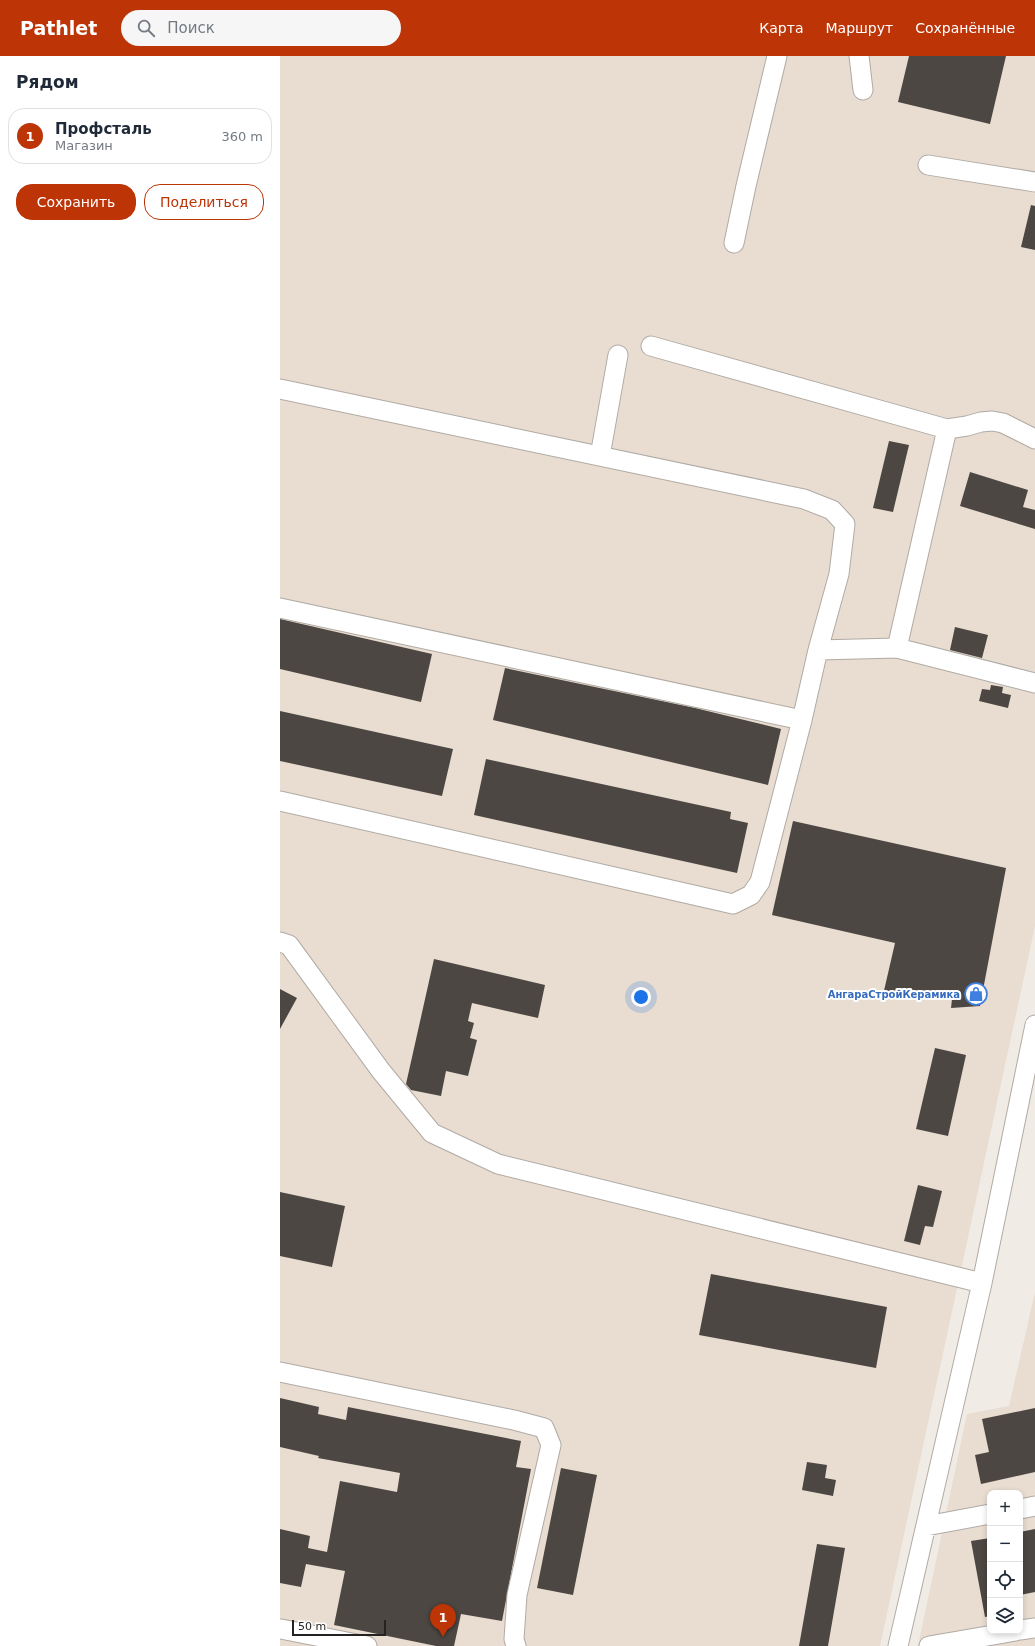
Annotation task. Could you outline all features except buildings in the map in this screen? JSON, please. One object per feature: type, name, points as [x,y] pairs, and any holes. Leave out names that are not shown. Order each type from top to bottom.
[{"type":"street","points":[[734,243],[777,56]]},
{"type":"street","points":[[859,56],[863,90]]},
{"type":"street","points":[[928,165],[1035,182]]},
{"type":"street","points":[[651,346],[947,429],[992,421],[1003,423],[1035,439]]},
{"type":"street","points":[[600,456],[618,355]]},
{"type":"street","points":[[280,389],[804,498],[832,510],[845,524],[839,574],[818,650],[802,720],[760,882],[751,895],[733,904],[280,801]]},
{"type":"street","points":[[897,648],[947,429]]},
{"type":"street","points":[[280,608],[802,720]]},
{"type":"street","points":[[818,650],[897,648],[1035,683]]},
{"type":"street","points":[[280,942],[289,945],[381,1071],[432,1133],[498,1164],[982,1283]]},
{"type":"street","points":[[898,1646],[982,1283],[1035,1028]]},
{"type":"street","points":[[280,1372],[514,1420],[544,1428],[551,1445],[517,1595],[514,1639],[516,1646]]},
{"type":"street","points":[[1023,1508],[1035,1506]]},
{"type":"street","points":[[926,1526],[987,1515]]},
{"type":"street","points":[[1023,1630],[1035,1628]]},
{"type":"street","points":[[281,1629],[367,1646]]},
{"type":"street","points":[[929,1646],[999,1634]]},
{"type":"shaded area","points":[[280,56],[1035,56],[1035,926],[880,1646],[280,1646]]},
{"type":"shaded area","points":[[1035,1292],[1035,1646],[918,1646],[967,1414],[1009,1406]]},
{"type":"place","name":"АнгараСтройКерамика","points":[[976,994]]},
{"type":"place","name":"Профсталь","points":[[443,1637]]}]
